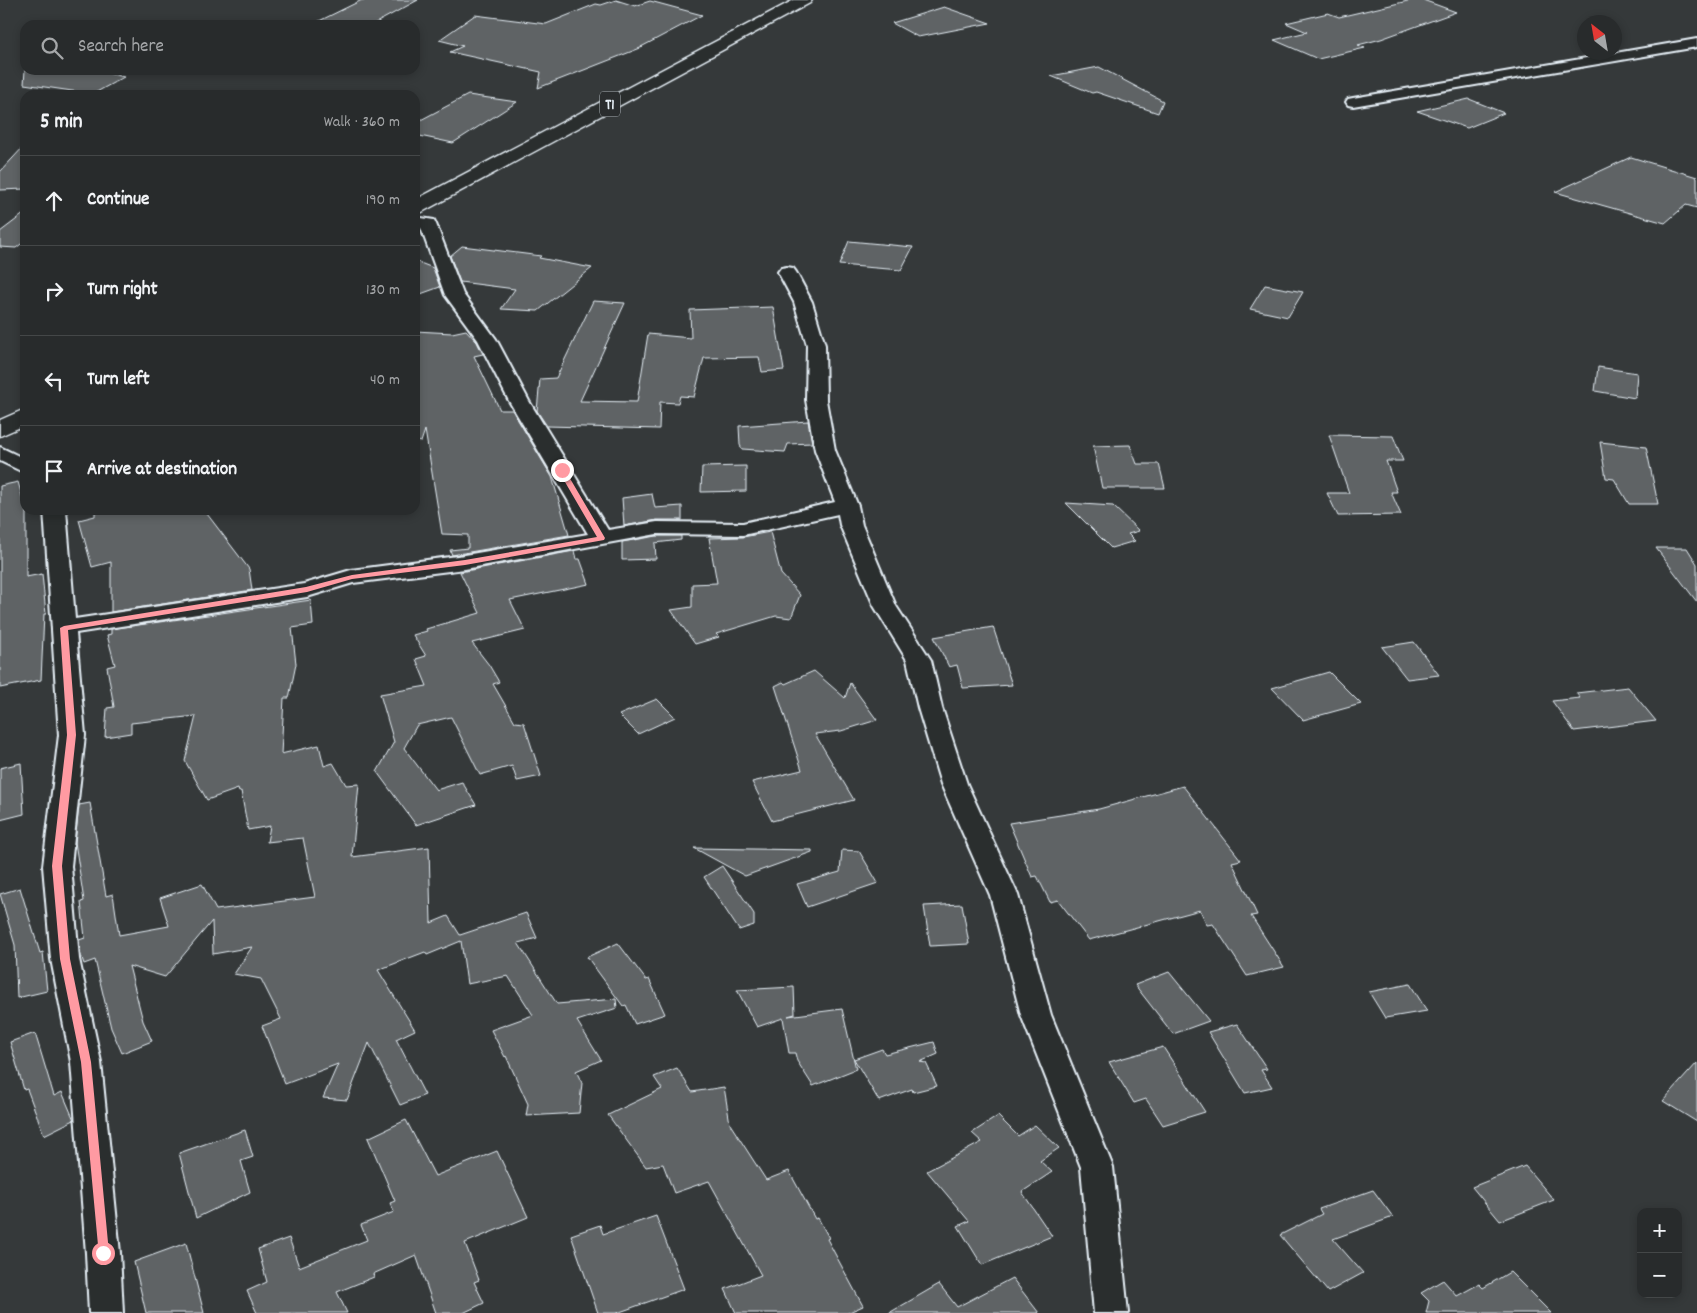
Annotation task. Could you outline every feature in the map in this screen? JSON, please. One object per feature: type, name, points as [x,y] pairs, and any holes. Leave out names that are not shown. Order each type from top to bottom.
[{"type":"highway","name":"T1","points":[[420,205],[805,0]]},
{"type":"highway","points":[[0,429],[20,419]]},
{"type":"street","points":[[1353,102],[1697,43]]},
{"type":"street","points":[[420,223],[428,224],[454,295],[487,339],[519,401],[602,538]]},
{"type":"street","points":[[787,272],[803,302],[816,345],[816,400],[824,441],[847,506],[851,525],[885,606],[919,660],[930,708],[954,784],[1004,895],[1036,1014],[1096,1167],[1111,1313]]},
{"type":"street","points":[[0,453],[20,463]]},
{"type":"street","points":[[64,628],[307,590],[352,577],[465,562],[657,528],[743,529],[847,506]]},
{"type":"street","points":[[55,515],[72,735],[57,866],[65,959],[86,1062],[103,1253],[106,1313]]},
{"type":"building","points":[[362,0],[418,0],[381,20],[321,20]]},
{"type":"building","points":[[616,0],[635,6],[650,1],[702,15],[641,47],[643,47],[538,88],[541,72],[450,52],[463,46],[439,40],[475,15],[546,24],[596,4],[601,5]]},
{"type":"building","points":[[1412,0],[1423,0],[1456,12],[1381,39],[1358,45],[1365,48],[1318,59],[1274,40],[1307,32],[1286,23],[1328,13],[1339,17]]},
{"type":"building","points":[[944,7],[990,23],[918,37],[892,23]]},
{"type":"building","points":[[1099,67],[1163,101],[1158,113],[1096,92],[1092,93],[1051,76]]},
{"type":"building","points":[[25,75],[116,75],[124,77],[100,90],[65,90],[24,84]]},
{"type":"building","points":[[468,95],[517,102],[453,143],[420,136],[420,120]]},
{"type":"building","points":[[1469,99],[1504,113],[1467,128],[1417,111]]},
{"type":"building","points":[[20,150],[20,189],[0,190],[0,172]]},
{"type":"building","points":[[1631,157],[1697,177],[1697,208],[1686,205],[1665,223],[1555,192]]},
{"type":"building","points":[[20,217],[20,245],[16,248],[0,247],[0,232]]},
{"type":"building","points":[[849,241],[913,247],[901,270],[839,265]]},
{"type":"building","points":[[462,246],[541,256],[539,258],[592,268],[538,311],[501,309],[515,289],[460,282],[450,256]]},
{"type":"building","points":[[420,263],[433,268],[440,287],[420,294]]},
{"type":"building","points":[[1265,285],[1303,292],[1288,317],[1250,309]]},
{"type":"building","points":[[593,301],[625,303],[580,401],[637,402],[648,334],[691,338],[690,310],[773,307],[784,370],[762,372],[759,357],[704,358],[694,397],[680,396],[678,403],[660,402],[659,429],[547,426],[537,411],[540,379],[556,378]]},
{"type":"building","points":[[466,330],[477,342],[483,354],[474,356],[500,410],[512,410],[552,477],[569,535],[452,555],[450,550],[468,548],[468,535],[442,534],[425,430],[420,442],[420,331],[452,333]]},
{"type":"building","points":[[1598,367],[1637,373],[1635,398],[1595,391]]},
{"type":"building","points":[[808,421],[812,443],[788,444],[785,452],[742,449],[740,445],[739,426]]},
{"type":"building","points":[[1329,435],[1393,436],[1403,461],[1386,461],[1397,492],[1391,492],[1401,515],[1338,516],[1327,493],[1349,493]]},
{"type":"building","points":[[1600,442],[1646,447],[1658,504],[1629,504],[1614,479],[1606,478]]},
{"type":"building","points":[[1130,445],[1137,464],[1159,464],[1165,488],[1102,488],[1093,446]]},
{"type":"building","points":[[746,466],[746,491],[701,492],[702,467]]},
{"type":"building","points":[[18,482],[20,489],[20,515],[26,515],[26,577],[42,574],[46,614],[44,614],[41,680],[0,688],[0,486]]},
{"type":"building","points":[[652,494],[655,508],[682,506],[682,520],[657,520],[624,526],[622,498]]},
{"type":"building","points":[[1066,503],[1113,506],[1139,531],[1128,534],[1135,541],[1111,548]]},
{"type":"building","points":[[208,515],[249,569],[252,590],[111,612],[111,562],[92,567],[79,520],[95,516]]},
{"type":"building","points":[[770,532],[781,574],[800,595],[791,618],[776,616],[716,634],[719,637],[695,644],[671,610],[692,607],[692,584],[717,583],[709,538],[743,537]]},
{"type":"building","points":[[657,536],[681,536],[681,540],[655,543],[656,559],[622,560],[622,542]]},
{"type":"building","points":[[1656,548],[1687,548],[1697,564],[1697,602]]},
{"type":"building","points":[[574,551],[576,559],[580,559],[589,584],[510,600],[525,630],[472,643],[499,682],[493,684],[515,722],[524,723],[541,776],[517,781],[512,766],[480,775],[451,717],[417,725],[404,748],[436,790],[462,782],[476,805],[416,825],[377,772],[394,742],[380,694],[427,686],[416,659],[426,656],[413,635],[427,631],[426,629],[480,613],[460,572]]},
{"type":"building","points":[[311,600],[313,625],[292,628],[296,664],[289,698],[284,698],[281,754],[319,745],[324,766],[333,763],[346,785],[359,784],[352,857],[429,847],[431,923],[448,916],[460,935],[526,913],[537,938],[518,943],[557,1004],[616,999],[617,1008],[577,1021],[601,1060],[576,1071],[582,1083],[579,1113],[526,1116],[528,1104],[506,1056],[491,1030],[533,1015],[508,976],[467,984],[461,941],[427,955],[425,952],[378,970],[415,1030],[396,1039],[425,1095],[400,1105],[369,1043],[347,1100],[323,1098],[338,1064],[285,1084],[262,1026],[281,1019],[261,979],[234,974],[252,947],[213,954],[212,921],[165,977],[129,966],[143,1021],[152,1041],[122,1053],[111,1028],[95,960],[84,964],[80,952],[79,940],[85,938],[81,902],[84,901],[75,842],[79,805],[90,803],[106,896],[113,894],[119,935],[169,926],[160,898],[202,884],[216,910],[315,897],[303,838],[267,842],[270,826],[248,830],[241,791],[239,792],[238,789],[207,800],[185,761],[196,716],[131,723],[131,733],[105,737],[107,708],[114,707],[107,667],[115,665],[107,635],[111,634],[111,629]]},
{"type":"building","points":[[993,627],[1012,685],[963,688],[957,665],[949,667],[934,637]]},
{"type":"building","points":[[1414,642],[1439,675],[1407,679],[1382,647]]},
{"type":"building","points":[[814,671],[845,698],[850,683],[877,720],[841,731],[815,734],[854,800],[772,821],[752,782],[802,770],[775,686],[783,682],[785,684]]},
{"type":"building","points":[[1329,672],[1361,704],[1303,720],[1272,688]]},
{"type":"building","points":[[1628,687],[1656,721],[1574,731],[1552,701],[1580,698],[1576,693]]},
{"type":"building","points":[[657,699],[675,717],[638,734],[619,715]]},
{"type":"building","points":[[21,763],[24,814],[0,820],[0,768]]},
{"type":"building","points":[[1183,786],[1241,860],[1232,862],[1257,915],[1251,916],[1284,967],[1247,976],[1213,924],[1207,925],[1200,910],[1089,940],[1058,900],[1050,902],[1037,876],[1032,877],[1009,823],[1099,809]]},
{"type":"building","points":[[694,848],[812,850],[812,852],[745,876]]},
{"type":"building","points":[[842,850],[859,851],[878,883],[807,907],[797,884],[840,872]]},
{"type":"building","points":[[722,866],[754,914],[754,925],[739,930],[704,877]]},
{"type":"building","points":[[20,888],[40,953],[43,952],[47,991],[17,998],[15,945],[0,894]]},
{"type":"building","points":[[962,904],[969,944],[930,946],[924,906]]},
{"type":"building","points":[[618,943],[646,980],[649,979],[665,1014],[635,1024],[626,1005],[623,1006],[587,957]]},
{"type":"building","points":[[1169,972],[1209,1021],[1173,1034],[1135,985]]},
{"type":"building","points":[[1410,984],[1427,1011],[1385,1018],[1369,992]]},
{"type":"building","points":[[794,987],[795,1014],[788,1016],[842,1009],[856,1069],[813,1086],[797,1061],[795,1053],[789,1053],[783,1018],[757,1027],[737,990]]},
{"type":"building","points":[[1237,1024],[1267,1069],[1261,1070],[1272,1087],[1245,1093],[1208,1032]]},
{"type":"building","points":[[35,1033],[54,1096],[62,1092],[74,1120],[44,1135],[27,1089],[24,1090],[10,1042]]},
{"type":"building","points":[[934,1042],[938,1054],[920,1062],[926,1063],[937,1086],[913,1092],[912,1089],[879,1101],[854,1059],[882,1049],[885,1054]]},
{"type":"building","points":[[1163,1047],[1205,1112],[1163,1125],[1146,1099],[1134,1103],[1109,1062]]},
{"type":"building","points":[[1697,1063],[1697,1122],[1663,1101]]},
{"type":"building","points":[[677,1068],[692,1092],[724,1087],[730,1124],[766,1180],[789,1171],[815,1219],[818,1218],[829,1238],[827,1239],[863,1306],[847,1313],[736,1313],[725,1289],[761,1275],[709,1181],[674,1193],[663,1164],[646,1167],[608,1115],[662,1089],[654,1077]]},
{"type":"building","points":[[998,1116],[1018,1136],[1035,1125],[1059,1148],[1040,1161],[1052,1172],[1022,1192],[1052,1236],[982,1265],[958,1226],[969,1221],[927,1171],[982,1142],[972,1133]]},
{"type":"building","points":[[406,1120],[435,1176],[497,1151],[528,1217],[465,1243],[479,1280],[474,1282],[484,1303],[463,1313],[436,1313],[416,1255],[373,1274],[374,1277],[337,1292],[347,1313],[257,1313],[247,1291],[267,1282],[258,1249],[289,1238],[299,1267],[367,1240],[361,1225],[394,1212],[390,1203],[395,1201],[368,1138]]},
{"type":"building","points":[[245,1130],[253,1157],[241,1161],[250,1192],[196,1218],[179,1153]]},
{"type":"building","points":[[1525,1166],[1554,1200],[1500,1221],[1472,1187]]},
{"type":"building","points":[[1373,1190],[1393,1217],[1333,1239],[1363,1273],[1328,1292],[1280,1235],[1322,1214],[1319,1209]]},
{"type":"building","points":[[656,1216],[684,1289],[617,1313],[598,1313],[571,1235],[600,1225],[603,1234]]},
{"type":"building","points":[[186,1243],[204,1313],[146,1313],[134,1262]]},
{"type":"building","points":[[1510,1272],[1551,1313],[1426,1313],[1429,1301],[1421,1293],[1443,1280],[1457,1296],[1479,1284],[1483,1288]]},
{"type":"building","points":[[1012,1278],[1039,1313],[889,1313],[939,1284],[957,1307]]},
{"type":"route","points":[[103,1253],[86,1062],[65,959],[57,866],[72,735],[64,628],[307,590],[352,577],[465,562],[602,538],[562,470]]}]
